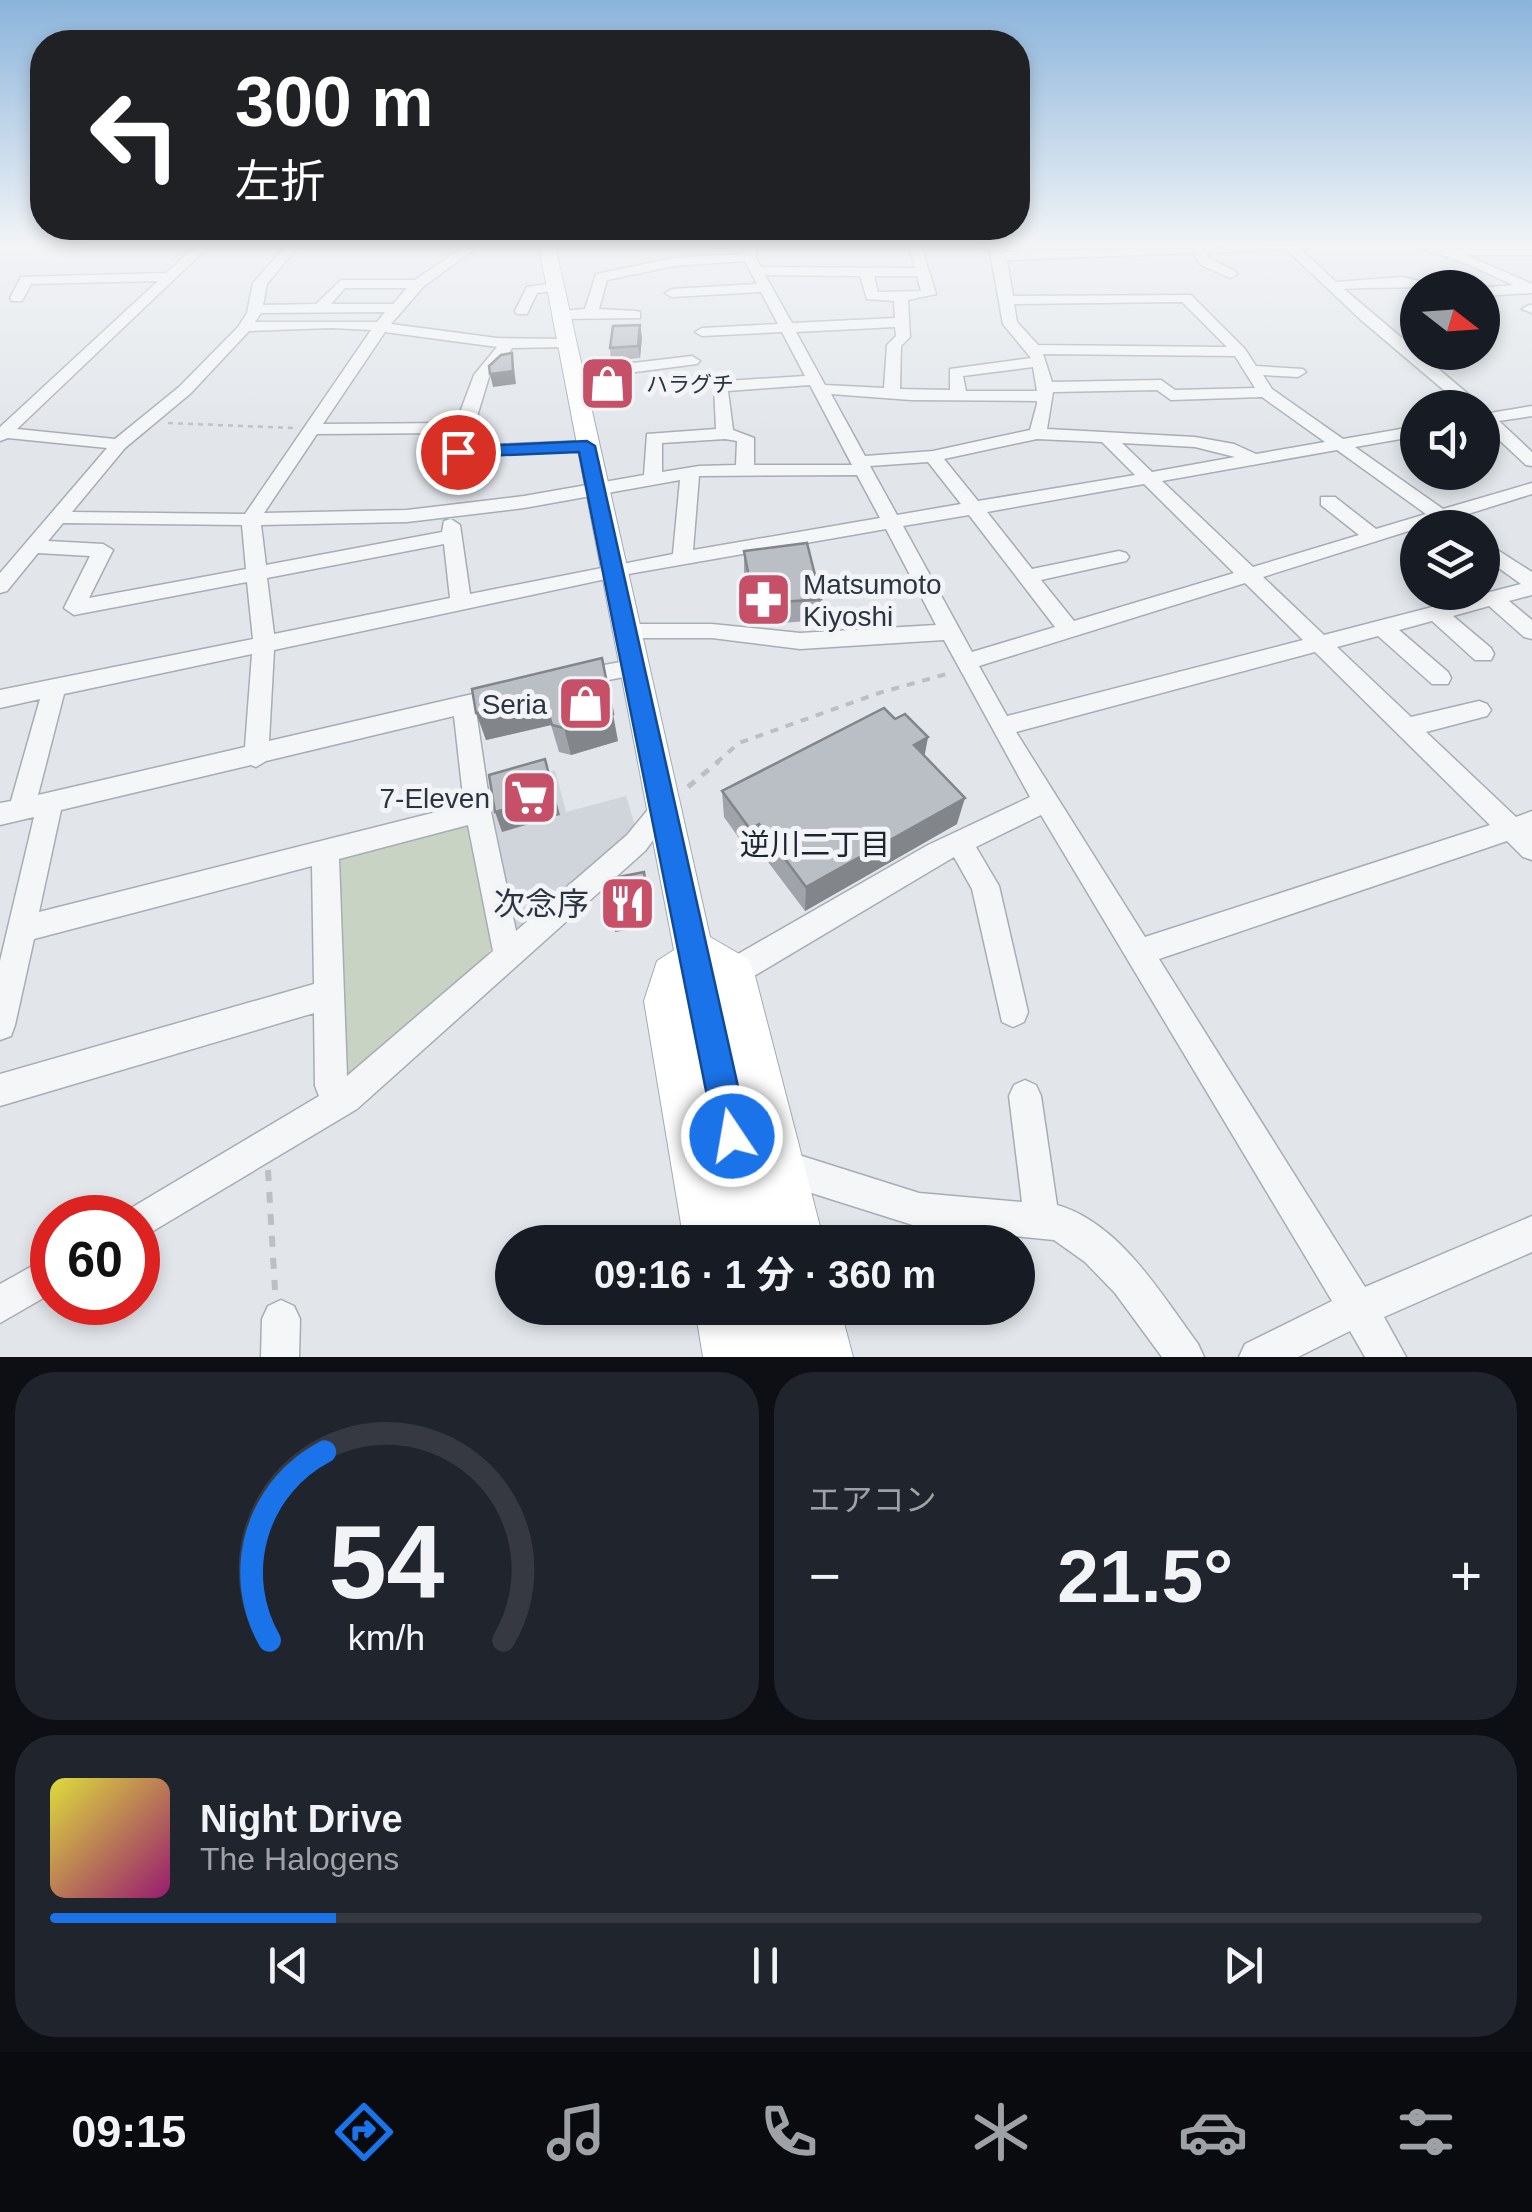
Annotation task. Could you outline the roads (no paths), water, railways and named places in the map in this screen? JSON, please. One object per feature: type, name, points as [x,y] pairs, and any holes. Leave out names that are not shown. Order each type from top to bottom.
[{"type":"main road","points":[[560,309],[664,808],[783,1167],[797,1225]]},
{"type":"main road","points":[[705,1225],[664,1001],[671,974],[715,965]]},
{"type":"main road","points":[[715,965],[752,1225]]},
{"type":"main road","points":[[723,1325],[728,1357]]},
{"type":"main road","points":[[771,1325],[778,1357]]},
{"type":"main road","points":[[820,1325],[828,1357]]},
{"type":"street","points":[[1,434],[134,309]]},
{"type":"street","points":[[0,586],[119,444],[185,390],[245,328],[253,309]]},
{"type":"street","points":[[256,757],[264,643],[251,519],[397,309]]},
{"type":"street","points":[[592,314],[593,309]]},
{"type":"street","points":[[778,309],[1002,727],[1387,1357]]},
{"type":"street","points":[[892,392],[894,346],[903,336],[902,309]]},
{"type":"street","points":[[1006,309],[1010,324],[1026,335],[1046,391],[1046,412],[1037,434]]},
{"type":"street","points":[[1197,309],[1240,352],[1266,392],[1432,510]]},
{"type":"street","points":[[1360,309],[1453,390]]},
{"type":"street","points":[[561,315],[636,315]]},
{"type":"street","points":[[702,332],[903,322]]},
{"type":"street","points":[[245,328],[382,326],[448,339],[567,342]]},
{"type":"street","points":[[506,342],[499,359],[482,374],[458,452],[587,446]]},
{"type":"street","points":[[958,396],[954,372],[1036,356],[1240,352]]},
{"type":"street","points":[[574,375],[692,361]]},
{"type":"street","points":[[1252,370],[1298,372]]},
{"type":"street","points":[[726,434],[720,389],[726,386],[818,384],[958,396],[1160,386],[1171,395],[1266,392]]},
{"type":"street","points":[[1500,414],[1532,411]]},
{"type":"street","points":[[313,429],[464,428]]},
{"type":"street","points":[[1500,432],[1532,461]]},
{"type":"street","points":[[1,434],[119,444]]},
{"type":"street","points":[[653,478],[653,438],[726,434],[746,438],[745,472]]},
{"type":"street","points":[[60,518],[362,518],[449,511],[690,472],[862,466],[1037,434],[1194,442],[1228,448],[1254,460]]},
{"type":"street","points":[[0,698],[682,558],[1400,434]]},
{"type":"street","points":[[1108,439],[1319,644],[1522,826],[1532,849]]},
{"type":"street","points":[[933,456],[1070,631]]},
{"type":"street","points":[[682,558],[690,472]]},
{"type":"street","points":[[1475,510],[1532,488]]},
{"type":"street","points":[[1508,495],[1532,512]]},
{"type":"street","points":[[1328,500],[1374,536]]},
{"type":"street","points":[[449,511],[461,602]]},
{"type":"street","points":[[967,665],[1374,536],[1400,531]]},
{"type":"street","points":[[34,548],[103,550],[74,608],[452,536]]},
{"type":"street","points":[[1026,577],[1118,557]]},
{"type":"street","points":[[1500,569],[1532,611]]},
{"type":"street","points":[[1002,727],[1517,591]]},
{"type":"street","points":[[1517,591],[1532,632]]},
{"type":"street","points":[[1437,614],[1483,654]]},
{"type":"street","points":[[1384,629],[1440,678]]},
{"type":"street","points":[[628,631],[712,631],[800,641],[951,632]]},
{"type":"street","points":[[556,683],[636,666]]},
{"type":"street","points":[[11,812],[55,686]]},
{"type":"street","points":[[11,812],[519,692]]},
{"type":"street","points":[[464,706],[478,812],[504,944],[511,951]]},
{"type":"street","points":[[1409,727],[1480,710]]},
{"type":"street","points":[[715,965],[1046,801]]},
{"type":"street","points":[[0,1025],[50,803]]},
{"type":"street","points":[[160,1209],[346,1098],[636,843],[664,808]]},
{"type":"street","points":[[22,929],[478,812]]},
{"type":"street","points":[[1140,952],[1522,826]]},
{"type":"street","points":[[959,842],[985,886],[1014,1012]]},
{"type":"street","points":[[325,851],[331,1086],[346,1098]]},
{"type":"street","points":[[0,1090],[328,994]]},
{"type":"street","points":[[1024,1096],[1042,1218]]},
{"type":"street","points":[[783,1167],[919,1210],[1060,1222],[1098,1249],[1128,1280],[1185,1357]]},
{"type":"street","points":[[1258,1357],[1532,1234]]},
{"type":"street","points":[[0,1305],[30,1287]]},
{"type":"street","points":[[280,1357],[281,1318]]},
{"type":"place","name":"ハラグチ","points":[[607,384]]},
{"type":"place","name":"Matsumoto Kiyoshi","points":[[764,600]]},
{"type":"place","name":"Seria","points":[[586,704]]},
{"type":"place","name":"7-Eleven","points":[[529,798]]},
{"type":"place","name":"次念序","points":[[628,904]]},
{"type":"district","name":"逆川二丁目","points":[[815,844]]}]
